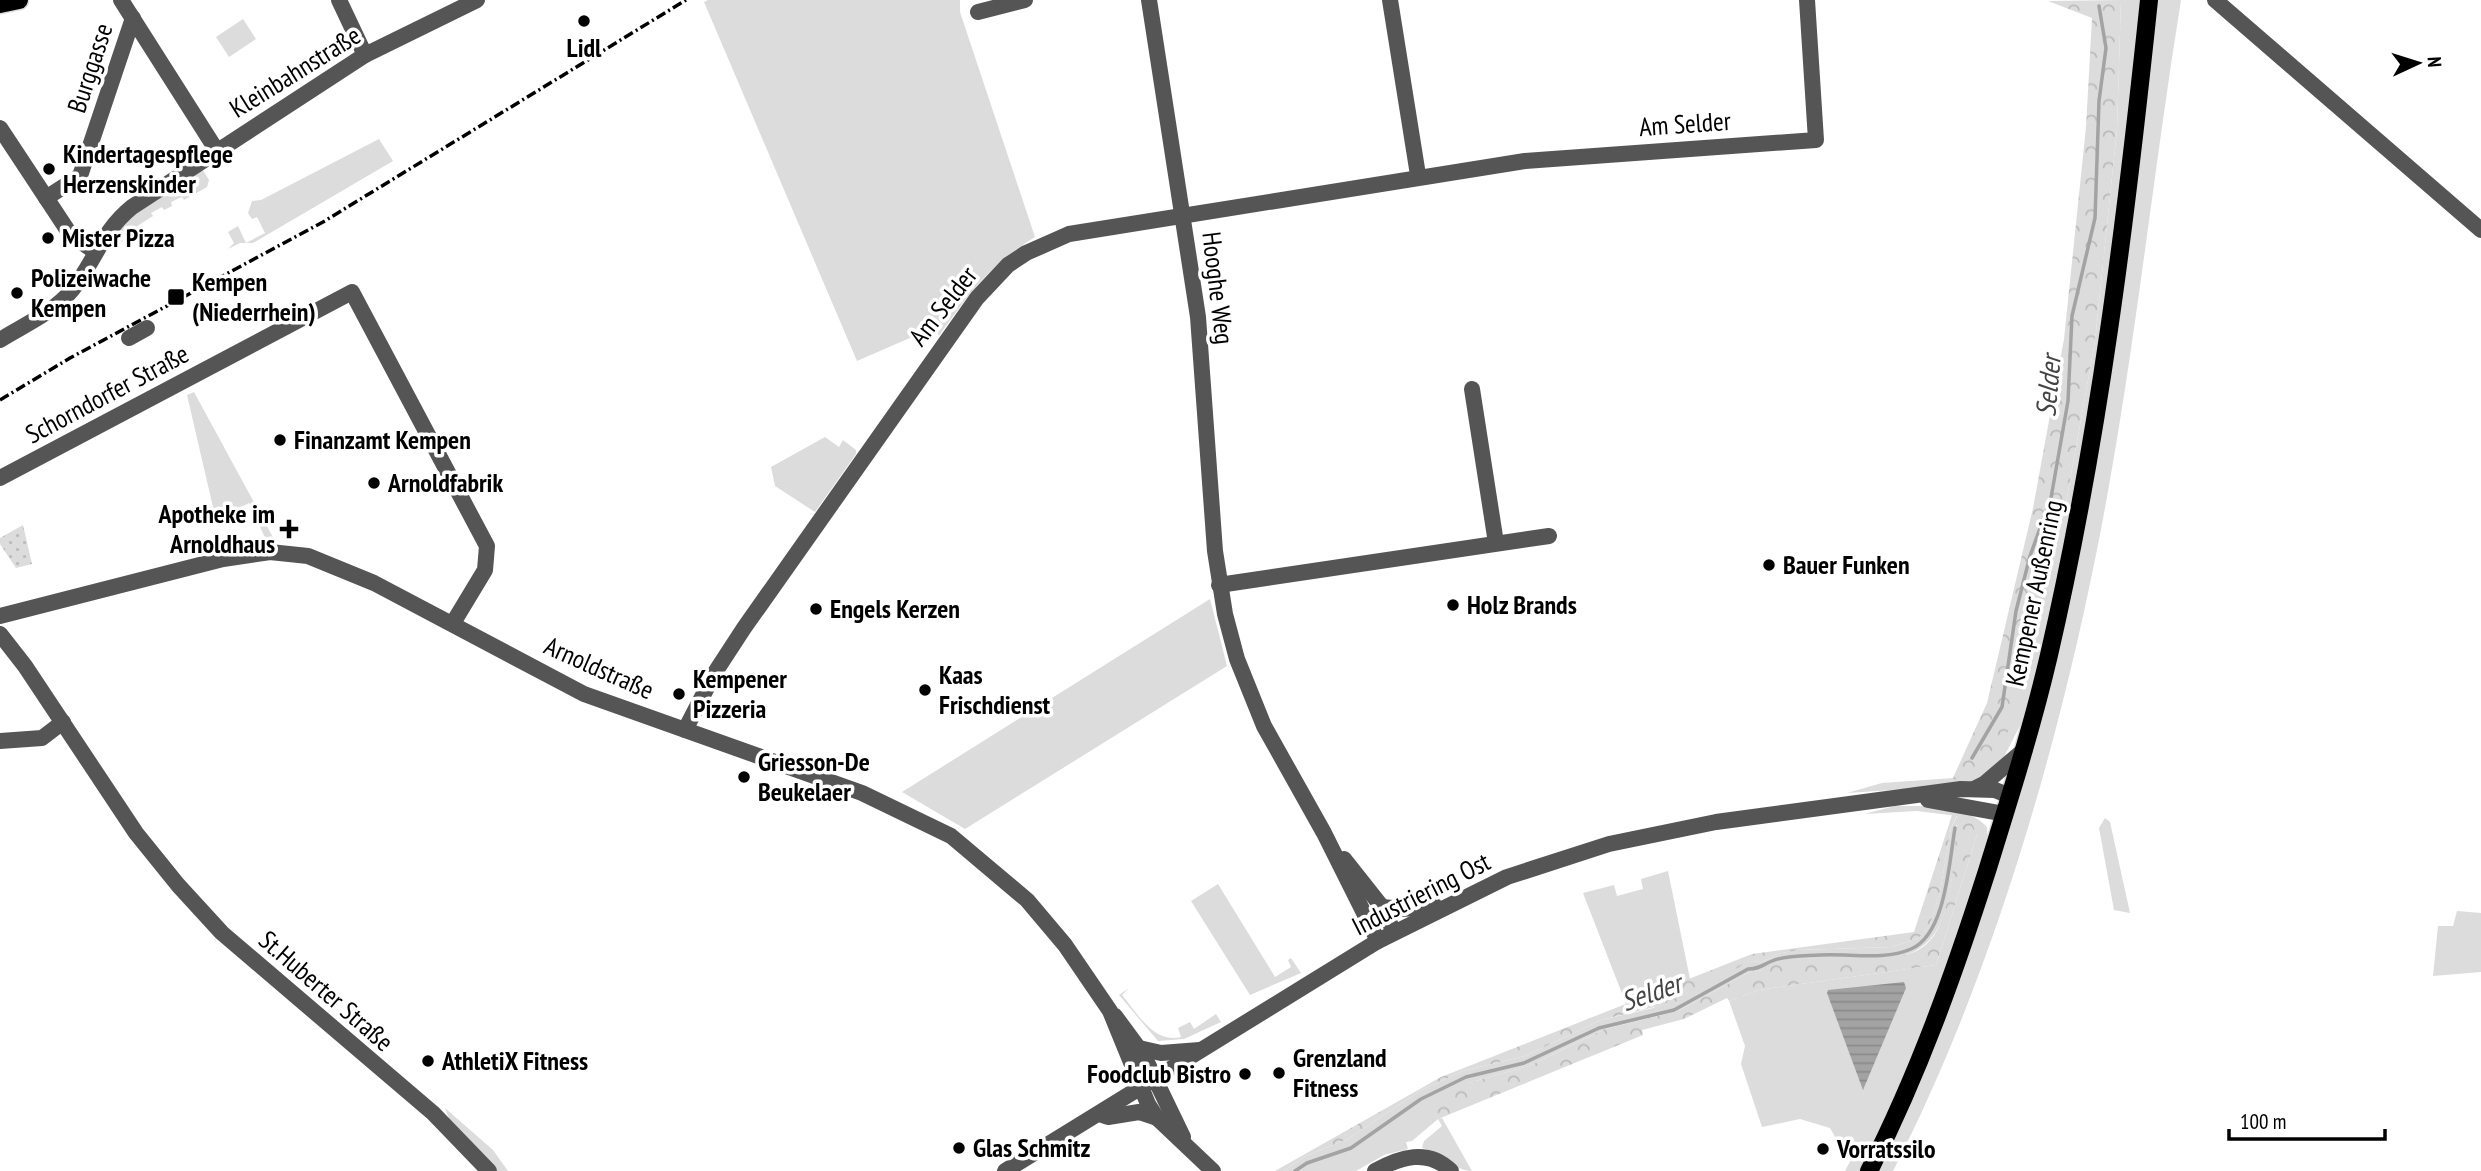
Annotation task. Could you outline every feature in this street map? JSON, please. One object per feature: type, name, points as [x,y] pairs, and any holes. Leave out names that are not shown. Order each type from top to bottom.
[{"type":"main road","points":[[0,4],[19,0]]},
{"type":"main road","name":"Kempener Außenring","points":[[1869,1171],[1912,1079],[1943,1001],[2010,796],[2049,658],[2075,540],[2097,417],[2129,189],[2149,0]]},
{"type":"street","points":[[121,0],[217,150]]},
{"type":"street","points":[[340,0],[365,55]]},
{"type":"street","name":"Kleinbahnstraße","points":[[0,340],[64,299],[74,288],[94,251],[123,214],[365,55],[477,0]]},
{"type":"street","points":[[978,12],[1025,0]]},
{"type":"street","name":"Hooghe Weg","points":[[1149,0],[1201,346],[1219,585],[1234,648],[1255,706],[1324,833],[1378,941]]},
{"type":"street","points":[[1390,0],[1418,176]]},
{"type":"street","name":"Am Selder","points":[[685,730],[714,674],[744,628],[940,349],[991,281],[1017,259],[1049,241],[1069,234],[1418,176],[1562,157],[1816,140],[1807,0]]},
{"type":"street","points":[[2215,0],[2481,230]]},
{"type":"street","name":"Burggasse","points":[[46,198],[80,176],[133,18]]},
{"type":"street","points":[[0,128],[70,234],[94,251]]},
{"type":"street","name":"Schorndorfer Straße","points":[[0,478],[352,292],[487,546],[485,570],[453,623]]},
{"type":"street","points":[[130,338],[147,328]]},
{"type":"street","points":[[1472,389],[1496,543]]},
{"type":"street","points":[[1219,585],[1549,536]]},
{"type":"street","name":"Arnoldstraße","points":[[0,616],[223,559],[278,551],[307,556],[363,579],[453,623],[584,694],[862,793],[951,836],[1017,891],[1049,924],[1139,1048],[1187,1145]]},
{"type":"street","name":"St.Huberter Straße","points":[[0,616],[16,641],[25,666]]},
{"type":"street","name":"St.Huberter Straße","points":[[0,634],[25,666],[136,833],[166,872],[222,933],[433,1113],[489,1171]]},
{"type":"street","points":[[0,741],[42,738],[63,722]]},
{"type":"street","points":[[1974,789],[1984,784],[2024,750]]},
{"type":"street","name":"Industriering Ost","points":[[1005,1171],[1378,941],[1507,877],[1609,844],[1716,822],[1974,789],[2010,796]]},
{"type":"street","name":"Industriering Ost","points":[[1912,796],[2004,814]]},
{"type":"street","name":"Hooghe Weg","points":[[1324,833],[1382,907],[1394,932]]},
{"type":"street","points":[[1382,907],[1403,909],[1447,905]]},
{"type":"street","name":"Arnoldstraße","points":[[1110,1011],[1140,1088],[1157,1118],[1213,1171]]},
{"type":"street","points":[[1139,1048],[1161,1053],[1200,1050]]},
{"type":"street","points":[[1099,1114],[1108,1117],[1133,1111],[1157,1118]]},
{"type":"street","points":[[1375,1171],[1405,1157],[1416,1156],[1440,1162],[1451,1171]]},
{"type":"green space","points":[[960,0],[960,12],[1035,237],[981,281],[939,336],[935,327],[857,361],[704,2]]},
{"type":"green space","points":[[2121,0],[2143,0],[2121,207],[2076,499],[2034,698],[2003,759],[1988,778],[1952,786],[1847,793],[1882,783],[1968,777],[2064,514],[2095,341],[2117,129]]},
{"type":"green space","points":[[2121,0],[2117,129],[2095,341],[2064,514],[2016,713],[1995,761],[1968,777],[1952,780],[1987,703],[2033,508],[2064,339],[2086,127],[2092,18],[2048,1]]},
{"type":"green space","points":[[2155,0],[2181,0],[2114,459],[2066,688],[2020,855],[1962,1018],[1893,1171],[1875,1171],[2045,701]]},
{"type":"green space","points":[[243,19],[256,39],[229,57],[216,37]]},
{"type":"green space","points":[[379,139],[393,161],[253,243],[246,243],[265,233],[257,217],[252,219],[248,213],[252,201],[261,200]]},
{"type":"green space","points":[[201,167],[209,180],[207,187],[184,200],[182,197],[171,202],[172,206],[164,210],[162,207],[151,213],[153,216],[128,232],[122,242],[112,236],[122,223]]},
{"type":"green space","points":[[238,226],[246,243],[228,249],[234,243],[228,232]]},
{"type":"green space","points":[[194,392],[275,541],[267,542],[249,503],[216,520],[187,395]]},
{"type":"green space","points":[[825,437],[839,447],[843,440],[856,450],[856,454],[815,512],[775,486],[771,467]]},
{"type":"green space","points":[[23,525],[32,564],[16,568],[0,544],[0,538]]},
{"type":"green space","points":[[1210,599],[1227,666],[965,829],[902,792]]},
{"type":"green space","points":[[1895,806],[1944,808],[1968,814],[1987,827],[1987,842],[1928,1024],[1863,1171],[1845,1171],[1855,1152],[1842,1149],[1830,1128],[1800,1119],[1762,1127],[1741,1064],[1745,1046],[1729,1001],[1759,990],[1936,965],[1977,835],[1956,825],[1957,854],[1944,914],[1933,936],[1918,949],[1900,956],[1879,959],[1803,959],[1752,971],[1678,1011],[1605,1029],[1529,1066],[1468,1083],[1439,1119],[1442,1118],[1472,1171],[1459,1168],[1422,1148],[1424,1141],[1442,1126],[1438,1119],[1412,1141],[1406,1142],[1408,1149],[1384,1155],[1356,1171],[1283,1171],[1306,1156],[1348,1139],[1420,1091],[1463,1071],[1525,1056],[1601,1020],[1653,1008],[1750,961],[1762,962],[1777,954],[1798,950],[1892,947],[1919,938],[1930,925],[1940,892],[1951,828],[1957,816],[1917,811],[1864,814]]},
{"type":"green space","points":[[1952,815],[1957,815],[1951,828],[1940,892],[1930,925],[1919,938],[1892,947],[1798,950],[1777,954],[1762,962],[1750,961],[1675,1002],[1601,1020],[1525,1056],[1463,1071],[1420,1091],[1348,1139],[1306,1156],[1283,1171],[1275,1171],[1441,1077],[1752,954],[1914,932]]},
{"type":"green space","points":[[1959,816],[1971,821],[1977,835],[1936,965],[1759,990],[1729,1001],[1727,998],[1684,1019],[1642,1030],[1643,1035],[1438,1119],[1428,1102],[1468,1083],[1529,1066],[1605,1029],[1678,1011],[1752,971],[1794,960],[1882,958],[1919,950],[1932,939],[1941,922],[1954,863]]},
{"type":"green space","points":[[2105,818],[2110,822],[2130,913],[2114,910],[2099,828]]},
{"type":"green space","points":[[1668,871],[1690,979],[1626,1004],[1583,893],[1614,885],[1617,896],[1643,889],[1641,879]]},
{"type":"green space","points":[[1218,884],[1275,977],[1291,967],[1288,960],[1291,958],[1301,973],[1250,995],[1191,901]]},
{"type":"green space","points":[[2457,911],[2481,913],[2481,972],[2433,976],[2438,926],[2453,926]]},
{"type":"green space","points":[[1129,988],[1122,995],[1140,1018],[1162,1036],[1181,1037],[1178,1028],[1190,1022],[1194,1029],[1216,1014],[1221,1022],[1184,1039],[1158,1041],[1119,995]]},
{"type":"green space","points":[[445,1108],[493,1150],[508,1171],[494,1171],[451,1124]]},
{"type":"shaded area","points":[[1904,982],[1906,988],[1863,1090],[1828,990]]},
{"type":"waterway","name":"Selder","points":[[1972,758],[2002,707],[2016,611],[2030,556],[2051,498],[2068,401],[2072,316],[2095,218],[2099,101],[2106,48],[2099,6]]},
{"type":"waterway","name":"Selder","points":[[1295,1171],[1307,1163],[1351,1148],[1421,1099],[1466,1077],[1524,1063],[1599,1028],[1674,1010],[1748,969],[1789,957],[1878,956],[1911,949],[1923,941],[1939,913],[1948,877],[1955,828]]},
{"type":"railway","points":[[0,400],[70,358],[323,222],[686,0]]},
{"type":"place","name":"Lidl","points":[[584,21]]},
{"type":"place","name":"Kindertagespflege Herzenskinder","points":[[49,169]]},
{"type":"place","name":"Mister Pizza","points":[[48,238]]},
{"type":"place","name":"Polizeiwache Kempen","points":[[17,293]]},
{"type":"place","name":"Kempen (Niederrhein)","points":[[176,297]]},
{"type":"place","name":"Finanzamt Kempen","points":[[280,440]]},
{"type":"place","name":"Arnoldfabrik","points":[[374,483]]},
{"type":"place","name":"Apotheke im Arnoldhaus","points":[[289,529]]},
{"type":"place","name":"Bauer Funken","points":[[1769,565]]},
{"type":"place","name":"Holz Brands","points":[[1453,605]]},
{"type":"place","name":"Engels Kerzen","points":[[816,609]]},
{"type":"place","name":"Kaas Frischdienst","points":[[925,690]]},
{"type":"place","name":"Kempener Pizzeria","points":[[679,694]]},
{"type":"place","name":"Griesson-De Beukelaer","points":[[744,777]]},
{"type":"place","name":"AthletiX Fitness","points":[[428,1061]]},
{"type":"place","name":"Grenzland Fitness","points":[[1279,1073]]},
{"type":"place","name":"Foodclub Bistro","points":[[1245,1074]]},
{"type":"place","name":"Glas Schmitz","points":[[959,1148]]},
{"type":"place","name":"Vorratssilo","points":[[1823,1149]]}]
